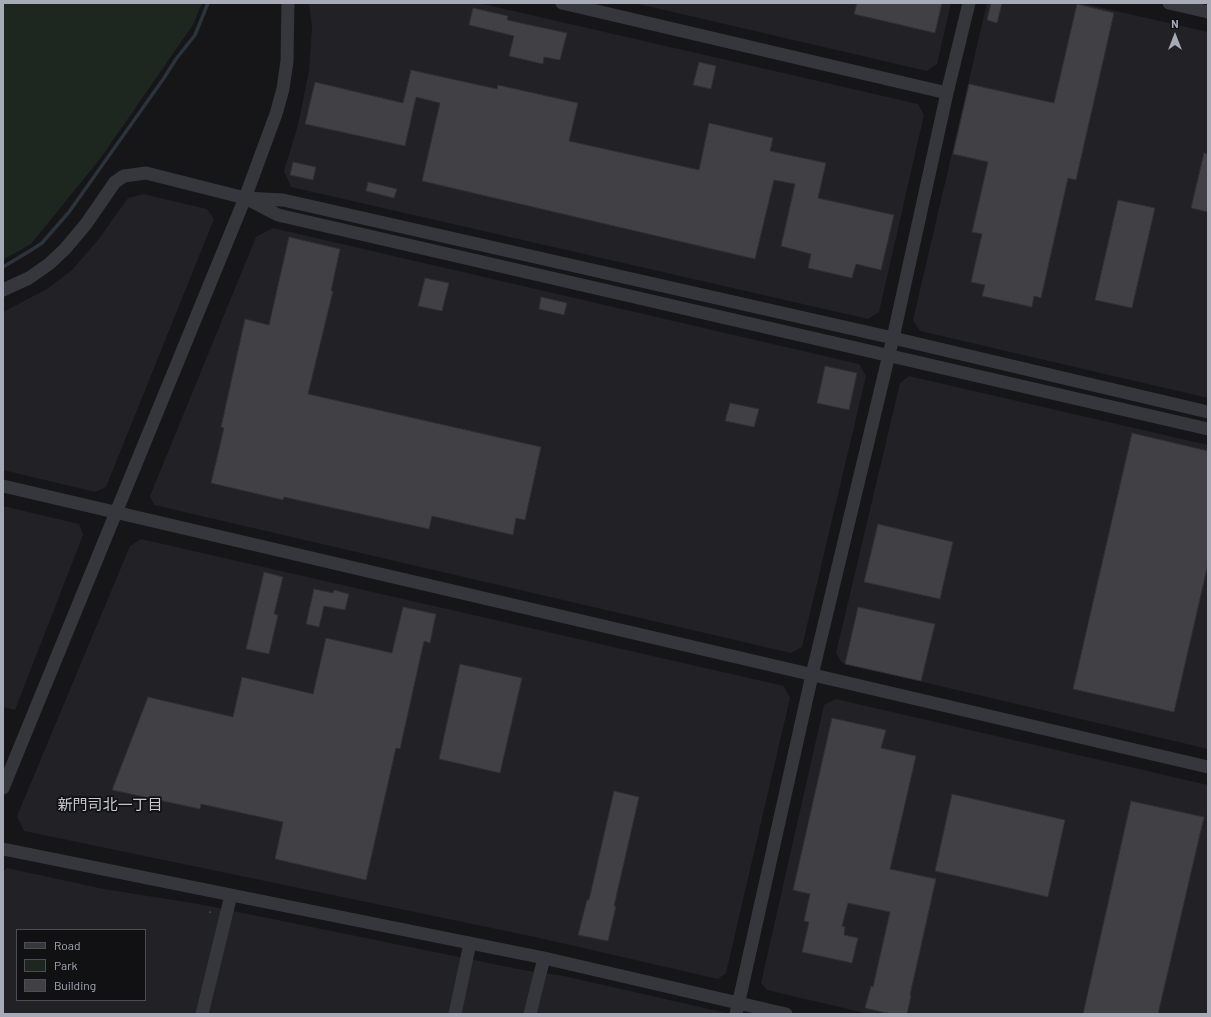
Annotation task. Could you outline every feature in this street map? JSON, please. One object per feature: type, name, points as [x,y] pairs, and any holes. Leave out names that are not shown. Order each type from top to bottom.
[{"type":"street","points":[[3,788],[246,198],[276,114],[283,89],[287,61],[288,3]]},
{"type":"street","points":[[562,3],[947,93]]},
{"type":"street","points":[[737,1009],[812,675],[893,338],[947,93],[969,3]]},
{"type":"street","points":[[1169,3],[1208,12]]},
{"type":"street","points":[[3,290],[29,278],[49,264],[65,249],[86,224],[115,182],[124,176],[146,173],[246,198],[283,200],[893,338],[1208,412]]},
{"type":"street","points":[[246,198],[278,215],[1208,429]]},
{"type":"street","points":[[3,486],[1208,767]]},
{"type":"street","points":[[3,849],[544,958],[737,1009],[786,1014]]},
{"type":"street","points":[[202,1014],[231,894]]},
{"type":"street","points":[[455,1014],[470,943]]},
{"type":"street","points":[[530,1014],[544,958]]},
{"type":"shaded area","points":[[309,3],[479,3],[918,104],[924,115],[879,312],[868,319],[291,187],[284,171],[298,125],[309,71],[312,27]]},
{"type":"shaded area","points":[[634,3],[951,3],[937,64],[927,71]]},
{"type":"shaded area","points":[[987,3],[1081,3],[1208,32],[1208,398],[920,331],[913,320]]},
{"type":"shaded area","points":[[143,194],[207,209],[214,219],[106,487],[95,492],[3,470],[3,312],[47,289],[72,270],[98,240],[128,198]]},
{"type":"shaded area","points":[[273,228],[859,364],[866,376],[802,647],[791,653],[154,505],[150,496],[256,237]]},
{"type":"shaded area","points":[[909,376],[1208,445],[1208,749],[842,663],[836,653],[900,383]]},
{"type":"shaded area","points":[[3,506],[79,524],[83,535],[15,710],[3,707]]},
{"type":"shaded area","points":[[141,539],[784,686],[790,698],[726,973],[718,979],[535,937],[24,831],[17,816],[130,546]]},
{"type":"shaded area","points":[[836,699],[1208,785],[1208,1014],[869,1014],[767,990],[761,983],[824,705]]},
{"type":"shaded area","points":[[7,868],[104,889],[199,904],[523,970],[564,976],[731,1014],[3,1014],[3,871]]},
{"type":"green space","points":[[3,3],[202,3],[193,25],[100,159],[31,244],[3,260]]},
{"type":"building","points":[[857,3],[942,3],[935,33],[854,14]]},
{"type":"building","points":[[991,3],[1002,3],[997,23],[987,20]]},
{"type":"building","points":[[1077,4],[1114,13],[1076,180],[1068,178],[1041,298],[1034,296],[1032,307],[982,296],[985,285],[971,282],[982,234],[972,232],[988,162],[953,154],[969,84],[1054,103]]},
{"type":"building","points":[[473,8],[508,16],[507,20],[567,33],[560,60],[544,57],[543,64],[509,56],[514,36],[469,25]]},
{"type":"building","points":[[699,62],[716,66],[711,89],[693,85]]},
{"type":"building","points":[[411,70],[497,89],[498,85],[578,103],[569,141],[699,170],[709,123],[773,138],[770,151],[826,163],[818,198],[894,215],[881,270],[856,264],[852,278],[808,268],[811,254],[781,246],[795,184],[774,180],[755,259],[422,181],[440,103],[416,97],[405,146],[305,124],[315,82],[403,103]]},
{"type":"building","points":[[1204,153],[1208,154],[1208,212],[1191,208]]},
{"type":"building","points":[[293,162],[316,167],[313,180],[290,175]]},
{"type":"building","points":[[368,182],[397,189],[394,198],[366,191]]},
{"type":"building","points":[[1118,200],[1155,208],[1132,308],[1095,300]]},
{"type":"building","points":[[289,237],[340,249],[331,291],[333,291],[308,394],[541,447],[525,520],[516,518],[513,535],[432,516],[429,529],[284,497],[283,500],[211,483],[224,428],[221,427],[245,319],[269,325]]},
{"type":"building","points":[[425,278],[449,283],[442,311],[418,306]]},
{"type":"building","points":[[541,297],[567,303],[564,315],[539,309]]},
{"type":"building","points":[[825,366],[857,373],[849,410],[817,403]]},
{"type":"building","points":[[730,403],[759,409],[754,427],[725,421]]},
{"type":"building","points":[[1132,433],[1208,451],[1208,564],[1174,712],[1073,689]]},
{"type":"building","points":[[878,524],[953,542],[940,599],[864,582]]},
{"type":"building","points":[[264,572],[283,577],[274,614],[278,615],[269,654],[246,649]]},
{"type":"building","points":[[314,589],[333,593],[334,590],[349,594],[345,610],[324,606],[319,627],[306,624]]},
{"type":"building","points":[[403,607],[436,614],[430,643],[424,641],[400,749],[396,748],[366,880],[275,859],[283,822],[201,804],[200,809],[112,790],[148,697],[233,717],[242,677],[313,694],[326,638],[392,653]]},
{"type":"building","points":[[858,607],[935,624],[921,681],[845,664]]},
{"type":"building","points":[[460,664],[522,678],[500,773],[439,759]]},
{"type":"building","points":[[832,718],[886,730],[881,748],[916,756],[890,869],[936,879],[907,1014],[891,1014],[865,1008],[871,986],[873,987],[890,912],[848,903],[842,926],[845,927],[844,935],[858,938],[852,963],[802,952],[809,922],[804,921],[810,894],[793,890]]},
{"type":"building","points":[[614,791],[639,797],[614,906],[616,906],[608,941],[578,935],[587,900],[589,900]]},
{"type":"building","points":[[952,794],[1065,820],[1048,897],[935,871]]},
{"type":"building","points":[[1131,801],[1204,817],[1158,1014],[1083,1014]]},
{"type":"waterway","points":[[3,267],[42,243],[69,212],[176,59],[195,35],[208,3]]},
{"type":"district","name":"新門司北一丁目","points":[[110,805]]}]
